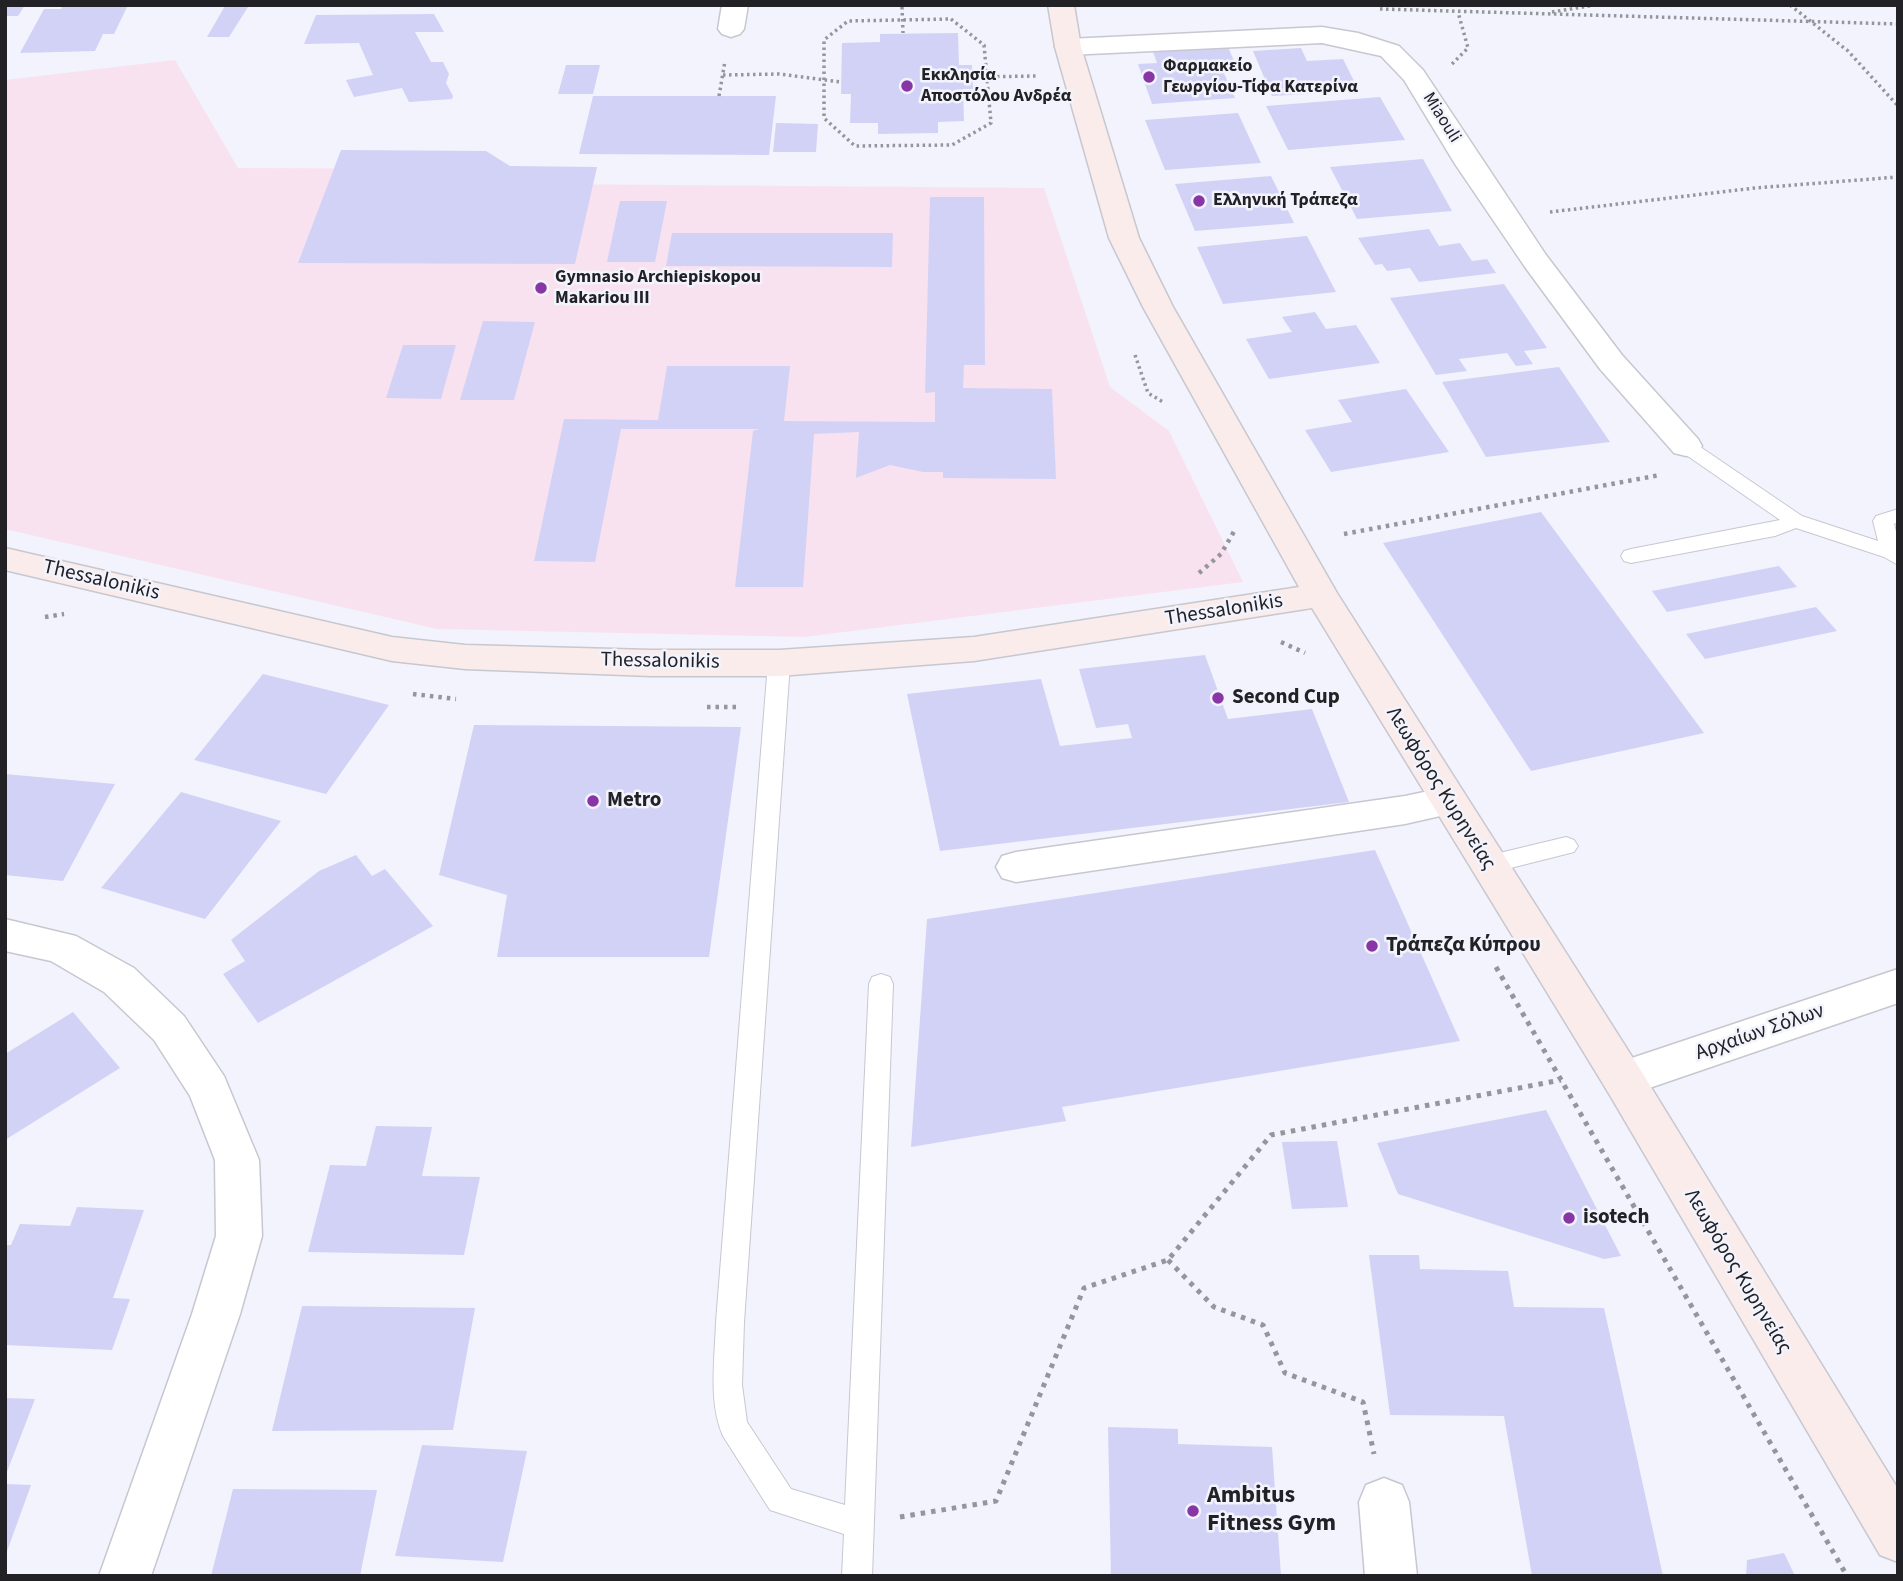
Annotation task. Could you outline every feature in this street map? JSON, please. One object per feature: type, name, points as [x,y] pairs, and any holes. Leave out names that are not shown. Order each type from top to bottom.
[{"type":"main road","name":"Λεωφόρος Κυρηνείας","points":[[1061,5],[1068,47],[1124,237],[1184,354],[1321,595],[1623,1079],[1898,1537]]},
{"type":"main road","name":"Thessalonikis","points":[[6,561],[391,649],[494,658],[651,663],[779,663],[974,649],[1321,595]]},
{"type":"street","name":"Miaouli","points":[[1068,47],[1321,35],[1358,41],[1390,51],[1415,75],[1506,218],[1611,362],[1686,446]]},
{"type":"street","points":[[1016,867],[1405,810],[1448,801]]},
{"type":"street","points":[[5,934],[61,947],[119,980],[159,1018],[169,1028],[209,1089],[237,1160],[239,1236],[216,1314],[125,1576]]},
{"type":"street","name":"Αρχαίων Σόλων","points":[[1623,1079],[1898,986]]},
{"type":"street","points":[[1384,1502],[1391,1576]]},
{"type":"lane","points":[[1686,446],[1795,521],[1894,555]]},
{"type":"lane","points":[[1894,555],[1883,522],[1898,515]]},
{"type":"lane","points":[[1631,556],[1774,529],[1795,521]]},
{"type":"lane","points":[[779,663],[730,1322],[728,1385],[733,1426],[781,1500],[860,1524]]},
{"type":"lane","points":[[1487,865],[1566,846]]},
{"type":"lane","points":[[857,1576],[881,984]]},
{"type":"path","points":[[1541,14],[1595,5]]},
{"type":"path","points":[[1790,5],[1815,22],[1881,83],[1898,106]]},
{"type":"path","points":[[902,6],[903,33]]},
{"type":"path","points":[[1377,9],[1898,24]]},
{"type":"path","points":[[1415,75],[1454,64],[1468,48],[1458,12]]},
{"type":"path","points":[[951,19],[984,45],[989,77],[991,123],[952,145],[855,146],[824,118],[824,40],[848,20],[902,20],[951,19]]},
{"type":"path","points":[[723,75],[779,74],[841,82]]},
{"type":"path","points":[[973,78],[1047,75]]},
{"type":"path","points":[[1506,218],[1755,188],[1898,177]]},
{"type":"path","points":[[1344,534],[1678,472],[1686,446]]},
{"type":"path","points":[[1493,963],[1847,1576]]},
{"type":"path","points":[[860,1524],[996,1502],[1084,1288],[1168,1260],[1271,1135],[1561,1080]]},
{"type":"path","points":[[1168,1260],[1214,1307],[1263,1325],[1285,1373],[1363,1402],[1384,1502]]},
{"type":"shaded area","name":"Gymnasio Archiepiskopou Makariou III","points":[[175,60],[238,168],[508,169],[545,184],[1044,188],[1110,387],[1169,431],[1243,582],[804,637],[437,629],[5,529],[5,80]]},
{"type":"building","points":[[5,5],[25,5],[18,16],[5,16]]},
{"type":"building","points":[[63,5],[128,5],[114,34],[103,34],[95,51],[20,53],[44,9],[61,9]]},
{"type":"building","points":[[225,6],[248,7],[229,37],[207,37]]},
{"type":"building","points":[[434,14],[444,32],[415,32],[431,62],[443,62],[449,74],[446,83],[452,99],[409,102],[402,88],[354,97],[346,80],[373,75],[359,43],[304,44],[316,15]]},
{"type":"building","name":"Εκκλησία Αποστόλου Ανδρέα","points":[[958,33],[959,65],[972,65],[973,89],[963,89],[964,121],[938,122],[938,133],[878,134],[878,123],[850,123],[851,94],[841,94],[842,43],[880,42],[880,34]]},
{"type":"building","points":[[1228,47],[1238,70],[1223,71],[1235,98],[1152,104],[1138,64],[1157,63],[1153,52]]},
{"type":"building","points":[[1301,48],[1307,61],[1343,59],[1359,91],[1272,96],[1253,51]]},
{"type":"building","points":[[566,65],[600,65],[593,94],[558,94]]},
{"type":"building","points":[[593,96],[776,96],[769,155],[579,154]]},
{"type":"building","points":[[1380,97],[1405,140],[1288,150],[1266,106]]},
{"type":"building","points":[[1238,113],[1261,163],[1165,170],[1145,120]]},
{"type":"building","points":[[776,123],[818,124],[816,152],[773,152]]},
{"type":"building","points":[[341,150],[486,151],[510,166],[597,167],[575,264],[298,263]]},
{"type":"building","points":[[1423,159],[1452,211],[1357,219],[1330,167]]},
{"type":"building","points":[[1271,176],[1294,223],[1195,231],[1175,184]]},
{"type":"building","points":[[930,197],[984,197],[985,365],[964,365],[963,388],[1052,389],[1056,479],[943,478],[943,472],[923,472],[890,465],[856,478],[859,432],[814,434],[803,587],[735,587],[753,431],[759,429],[621,429],[595,562],[534,561],[564,419],[658,420],[667,366],[790,366],[784,421],[935,422],[935,392],[925,393]]},
{"type":"building","points":[[620,201],[667,201],[655,262],[607,262]]},
{"type":"building","points":[[1429,229],[1439,246],[1460,243],[1472,261],[1487,259],[1496,273],[1419,282],[1410,268],[1387,271],[1382,264],[1375,265],[1358,238]]},
{"type":"building","points":[[672,233],[893,233],[892,267],[666,266]]},
{"type":"building","points":[[1307,236],[1336,292],[1223,304],[1197,247]]},
{"type":"building","points":[[1504,284],[1547,348],[1524,351],[1533,364],[1516,366],[1507,353],[1459,359],[1467,371],[1436,375],[1390,298]]},
{"type":"building","points":[[1315,312],[1326,329],[1356,325],[1380,363],[1269,379],[1246,339],[1292,332],[1282,317]]},
{"type":"building","points":[[483,321],[535,322],[514,400],[460,400]]},
{"type":"building","points":[[403,345],[456,345],[441,399],[386,398]]},
{"type":"building","points":[[1559,367],[1610,442],[1486,457],[1442,382]]},
{"type":"building","points":[[1406,389],[1449,452],[1331,472],[1305,430],[1352,422],[1338,400]]},
{"type":"building","points":[[1541,512],[1704,733],[1531,771],[1383,543]]},
{"type":"building","points":[[1779,566],[1797,587],[1667,612],[1652,591]]},
{"type":"building","points":[[1816,607],[1837,631],[1705,659],[1686,634]]},
{"type":"building","points":[[1205,655],[1228,719],[1312,709],[1349,802],[940,851],[907,694],[1041,679],[1060,746],[1132,738],[1128,724],[1096,728],[1079,669]]},
{"type":"building","points":[[263,674],[389,705],[326,794],[194,760]]},
{"type":"building","name":"Metro","points":[[474,725],[741,727],[709,957],[497,957],[507,895],[439,875]]},
{"type":"building","points":[[5,774],[115,784],[63,881],[5,875]]},
{"type":"building","points":[[181,792],[281,821],[205,919],[101,888]]},
{"type":"building","points":[[1375,850],[1460,1041],[1062,1107],[1066,1121],[911,1147],[927,919]]},
{"type":"building","points":[[356,855],[372,876],[385,869],[433,926],[258,1023],[223,974],[245,961],[231,940],[319,871]]},
{"type":"building","points":[[73,1012],[120,1068],[5,1140],[5,1054]]},
{"type":"building","points":[[1546,1110],[1621,1256],[1604,1259],[1398,1194],[1377,1143]]},
{"type":"building","points":[[376,1126],[432,1127],[422,1176],[480,1177],[464,1255],[308,1252],[330,1165],[366,1166]]},
{"type":"building","points":[[1337,1141],[1348,1207],[1292,1209],[1282,1142]]},
{"type":"building","points":[[77,1207],[144,1210],[113,1298],[130,1299],[112,1350],[5,1345],[5,1245],[11,1245],[20,1224],[70,1226]]},
{"type":"building","points":[[1369,1255],[1419,1255],[1420,1269],[1508,1271],[1514,1307],[1604,1308],[1663,1576],[1532,1576],[1504,1416],[1390,1415]]},
{"type":"building","points":[[302,1306],[475,1308],[453,1430],[272,1431]]},
{"type":"building","points":[[5,1398],[35,1399],[5,1477]]},
{"type":"building","name":"Ambitus Fitness Gym","points":[[1108,1427],[1178,1429],[1178,1444],[1272,1447],[1281,1576],[1111,1576]]},
{"type":"building","points":[[422,1445],[527,1451],[503,1562],[395,1556]]},
{"type":"building","points":[[5,1484],[31,1485],[6,1554],[5,1554]]},
{"type":"building","points":[[233,1489],[377,1490],[360,1576],[211,1576]]},
{"type":"building","points":[[1784,1553],[1795,1576],[1746,1576],[1747,1560]]},
{"type":"place","name":"Φαρμακείο Γεωργίου-Τίφα Κατερίνα","points":[[1149,77]]},
{"type":"place","name":"Εκκλησία Αποστόλου Ανδρέα","points":[[907,86]]},
{"type":"place","name":"Ελληνική Τράπεζα","points":[[1199,201]]},
{"type":"place","name":"Gymnasio Archiepiskopou Makariou III","points":[[541,288]]},
{"type":"place","name":"Second Cup","points":[[1218,698]]},
{"type":"place","name":"Metro","points":[[593,801]]},
{"type":"place","name":"Τράπεζα Κύπρου","points":[[1372,946]]},
{"type":"place","name":"isotech","points":[[1569,1218]]},
{"type":"place","name":"Ambitus Fitness Gym","points":[[1193,1511]]}]
